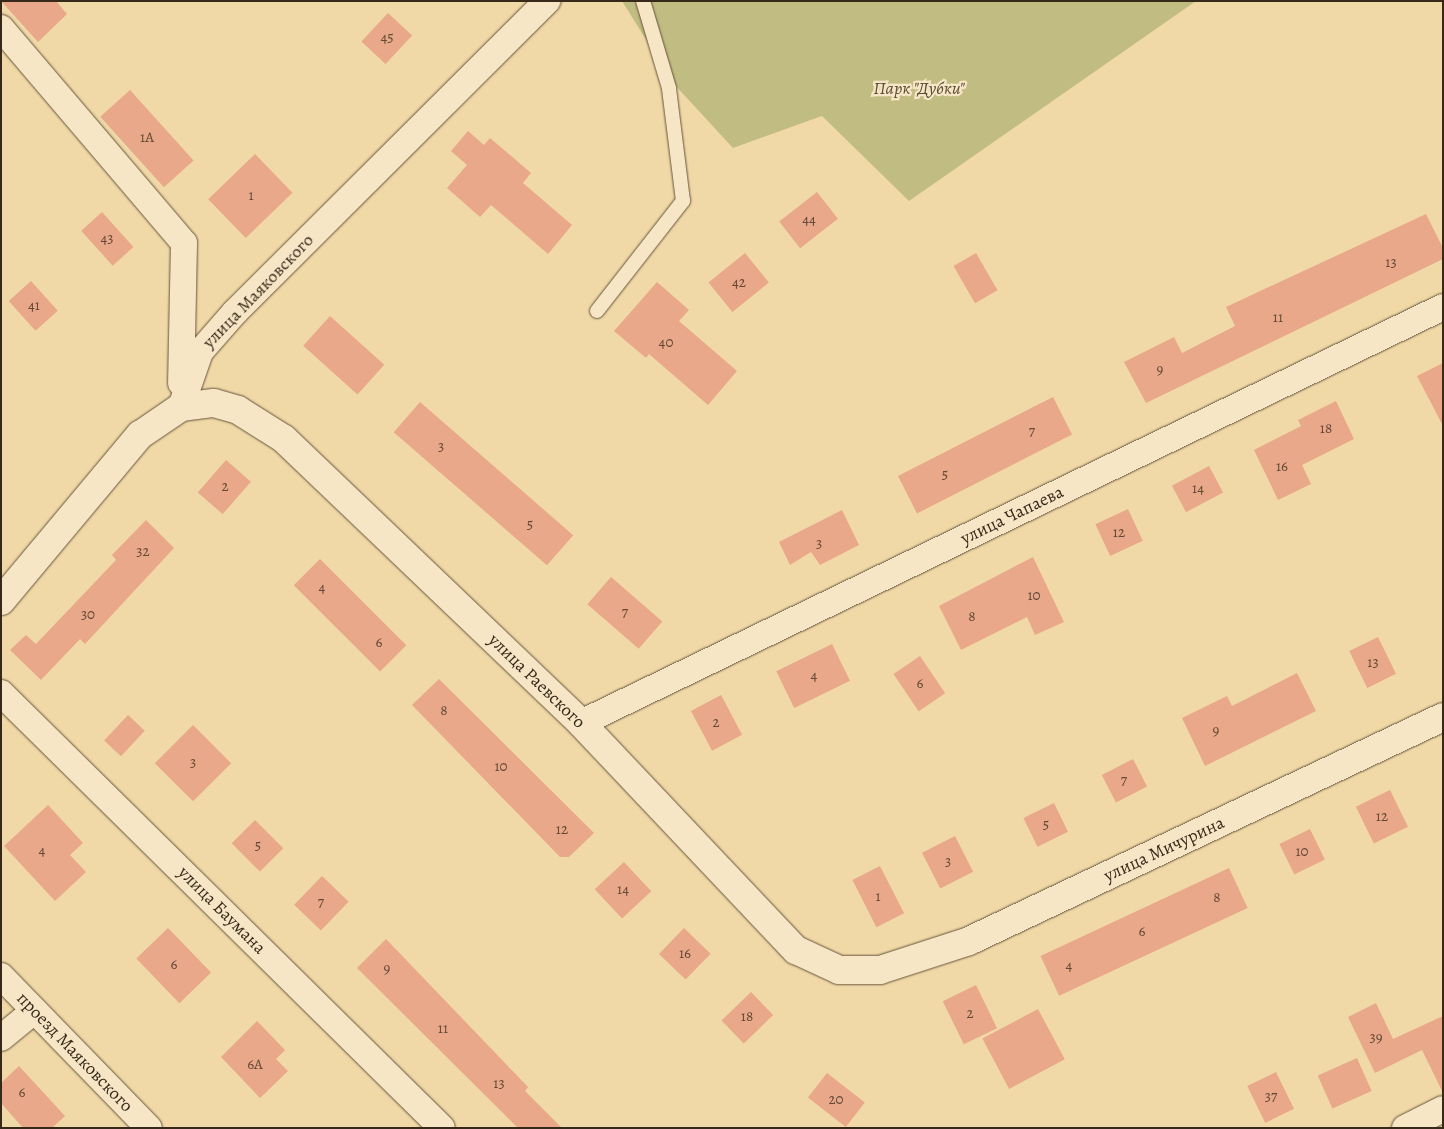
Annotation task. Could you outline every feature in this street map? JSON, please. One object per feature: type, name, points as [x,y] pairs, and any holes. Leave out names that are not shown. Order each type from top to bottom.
[{"type":"street","name":"улица Маяковского","points":[[181,407],[200,352],[235,312],[546,1]]},
{"type":"street","points":[[1,28],[184,243],[181,407],[140,435],[1,601]]},
{"type":"street","name":"улица Чапаева","points":[[581,723],[1443,307]]},
{"type":"street","name":"улица Раевского","points":[[181,407],[214,403],[238,410],[284,439],[581,723],[796,950],[839,970],[880,970]]},
{"type":"street","name":"улица Баумана","points":[[1,693],[442,1128]]},
{"type":"street","name":"улица Мичурина","points":[[880,970],[969,942],[1443,717]]},
{"type":"street","name":"проезд Маяковского","points":[[1,976],[149,1128]]},
{"type":"street","points":[[1,1038],[34,1010]]},
{"type":"street","points":[[1405,1128],[1443,1109]]},
{"type":"lane","points":[[597,311],[683,201],[669,88],[643,1]]},
{"type":"green space","name":"Парк \"Дубки\"","points":[[622,1],[1196,1],[909,201],[822,116],[733,148],[673,83]]},
{"type":"building","points":[[1,1],[56,1],[67,14],[38,42]]},
{"type":"building","points":[[388,13],[412,36],[386,64],[361,42]]},
{"type":"building","points":[[130,90],[194,161],[164,187],[100,117]]},
{"type":"building","points":[[468,131],[484,145],[490,138],[531,173],[523,183],[572,225],[548,254],[491,205],[480,217],[447,188],[467,165],[451,151]]},
{"type":"building","points":[[255,154],[293,193],[246,238],[208,199]]},
{"type":"building","points":[[817,192],[838,219],[800,248],[779,222]]},
{"type":"building","points":[[102,212],[133,247],[113,266],[81,231]]},
{"type":"building","points":[[1426,214],[1443,248],[1443,259],[1146,403],[1124,362],[1174,337],[1182,353],[1235,326],[1226,307]]},
{"type":"building","points":[[745,253],[769,283],[732,312],[708,283]]},
{"type":"building","points":[[976,253],[998,290],[975,303],[953,266]]},
{"type":"building","points":[[31,281],[58,311],[35,331],[9,301]]},
{"type":"building","points":[[657,282],[689,310],[679,321],[737,371],[708,405],[649,354],[646,358],[614,331]]},
{"type":"building","points":[[330,316],[384,365],[357,395],[303,346]]},
{"type":"building","points":[[1443,363],[1443,426],[1417,376]]},
{"type":"building","points":[[1053,397],[1072,434],[917,513],[898,476]]},
{"type":"building","points":[[1336,401],[1354,439],[1302,465],[1311,484],[1278,500],[1254,450],[1301,426],[1298,420]]},
{"type":"building","points":[[420,402],[573,535],[547,565],[394,432]]},
{"type":"building","points":[[226,460],[251,482],[223,514],[198,492]]},
{"type":"building","points":[[1209,466],[1223,492],[1186,512],[1172,486]]},
{"type":"building","points":[[1128,509],[1143,541],[1110,556],[1095,524]]},
{"type":"building","points":[[842,510],[859,545],[820,565],[811,552],[790,565],[779,542]]},
{"type":"building","points":[[146,520],[174,548],[85,644],[80,639],[41,680],[10,650],[26,635],[36,644],[116,560],[112,555]]},
{"type":"building","points":[[1033,557],[1064,622],[1035,635],[1027,617],[961,650],[939,606]]},
{"type":"building","points":[[320,559],[406,645],[380,671],[294,585]]},
{"type":"building","points":[[611,577],[662,622],[639,649],[587,604]]},
{"type":"building","points":[[1378,637],[1396,674],[1367,688],[1349,651]]},
{"type":"building","points":[[832,644],[850,681],[794,708],[776,671]]},
{"type":"building","points":[[920,656],[945,693],[919,711],[893,674]]},
{"type":"building","points":[[1297,673],[1316,711],[1205,766],[1182,718],[1227,696],[1232,706]]},
{"type":"building","points":[[439,679],[594,833],[569,857],[560,857],[412,705]]},
{"type":"building","points":[[721,695],[742,735],[712,751],[691,711]]},
{"type":"building","points":[[128,715],[145,731],[121,756],[104,741]]},
{"type":"building","points":[[193,725],[231,763],[193,801],[155,763]]},
{"type":"building","points":[[1133,759],[1147,787],[1116,803],[1102,775]]},
{"type":"building","points":[[1390,790],[1408,827],[1374,844],[1356,807]]},
{"type":"building","points":[[1054,803],[1068,832],[1037,847],[1023,818]]},
{"type":"building","points":[[48,805],[83,843],[70,855],[86,872],[55,901],[4,846]]},
{"type":"building","points":[[255,820],[283,848],[260,872],[232,843]]},
{"type":"building","points":[[1310,829],[1325,860],[1294,874],[1279,844]]},
{"type":"building","points":[[955,836],[973,872],[940,888],[922,853]]},
{"type":"building","points":[[624,862],[651,891],[622,919],[595,889]]},
{"type":"building","points":[[880,866],[904,913],[876,927],[852,880]]},
{"type":"building","points":[[1229,868],[1248,908],[1059,996],[1040,956]]},
{"type":"building","points":[[322,876],[349,902],[321,930],[294,905]]},
{"type":"building","points":[[168,928],[211,973],[179,1003],[136,959]]},
{"type":"building","points":[[684,928],[711,954],[686,980],[659,954]]},
{"type":"building","points":[[386,939],[528,1087],[525,1091],[562,1128],[518,1128],[357,968]]},
{"type":"building","points":[[976,985],[997,1028],[964,1044],[943,1001]]},
{"type":"building","points":[[751,992],[773,1015],[744,1043],[722,1020]]},
{"type":"building","points":[[1376,1003],[1393,1039],[1443,1016],[1443,1093],[1422,1050],[1375,1073],[1348,1017]]},
{"type":"building","points":[[1038,1009],[1065,1059],[1009,1089],[982,1039]]},
{"type":"building","points":[[257,1021],[285,1050],[276,1059],[288,1071],[260,1098],[221,1057]]},
{"type":"building","points":[[1357,1058],[1372,1091],[1332,1108],[1318,1075]]},
{"type":"building","points":[[19,1066],[65,1116],[52,1128],[23,1128],[1,1103],[1,1083]]},
{"type":"building","points":[[1276,1072],[1294,1109],[1265,1123],[1247,1086]]},
{"type":"building","points":[[827,1073],[865,1103],[846,1127],[808,1097]]}]
